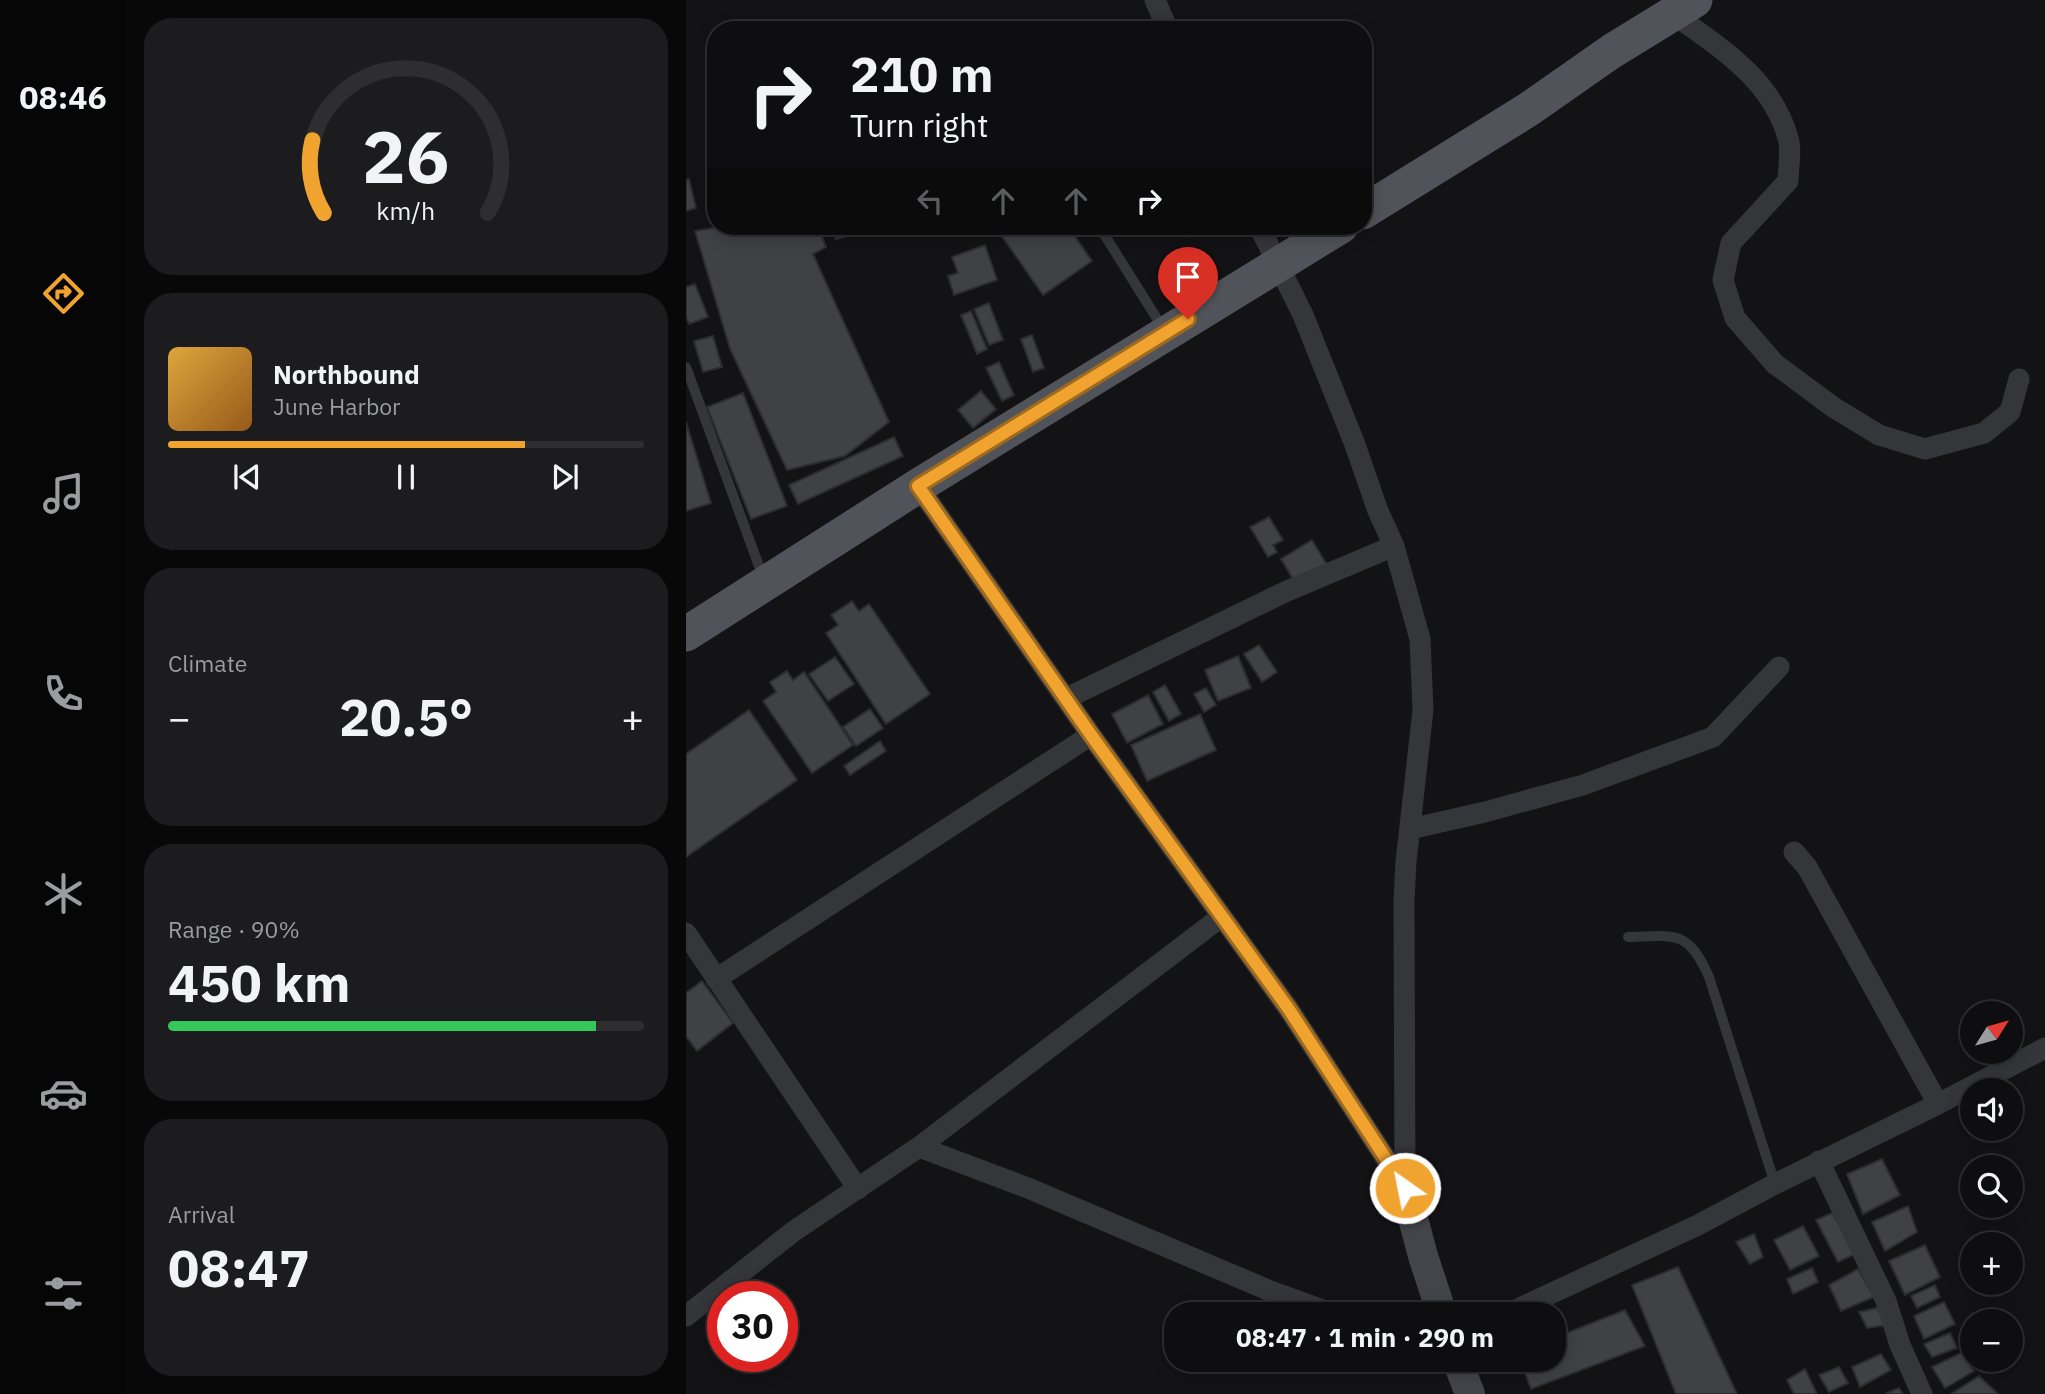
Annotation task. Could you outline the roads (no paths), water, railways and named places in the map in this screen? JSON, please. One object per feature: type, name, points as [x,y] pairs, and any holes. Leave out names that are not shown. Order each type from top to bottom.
[{"type":"main road","points":[[1372,206],[1529,109],[1612,51],[1684,7]]},
{"type":"main road","points":[[686,634],[918,486],[1326,235]]},
{"type":"street","points":[[1154,0],[1164,21]]},
{"type":"street","points":[[1684,7],[1741,63],[1772,100],[1789,140],[1788,181],[1731,243],[1723,280],[1735,318],[1775,364],[1833,407],[1879,435],[1925,449],[1984,433],[2010,412],[2019,379]]},
{"type":"street","points":[[1264,235],[1303,314],[1394,546],[1420,639],[1423,710],[1404,900],[1405,1188],[1438,1302]]},
{"type":"street","points":[[918,486],[1091,735],[1288,1008],[1405,1188]]},
{"type":"street","points":[[1067,698],[1287,591],[1394,546]]},
{"type":"street","points":[[1410,829],[1583,785],[1713,737],[1779,667]]},
{"type":"street","points":[[716,979],[1091,735]]},
{"type":"street","points":[[1794,852],[1807,867],[1938,1104]]},
{"type":"street","points":[[686,1316],[794,1231],[919,1147],[1221,917]]},
{"type":"street","points":[[686,933],[858,1189]]},
{"type":"street","points":[[1533,1302],[1698,1225],[2045,1048]]},
{"type":"street","points":[[919,1147],[1028,1188],[1301,1302]]},
{"type":"street","points":[[1819,1161],[1886,1301],[1900,1345],[1922,1394]]},
{"type":"street","points":[[1460,1372],[1470,1394]]},
{"type":"lane","points":[[1105,235],[1165,332]]},
{"type":"lane","points":[[686,367],[766,583]]},
{"type":"lane","points":[[1628,937],[1674,936],[1687,942],[1699,954],[1709,977],[1775,1184]]}]
